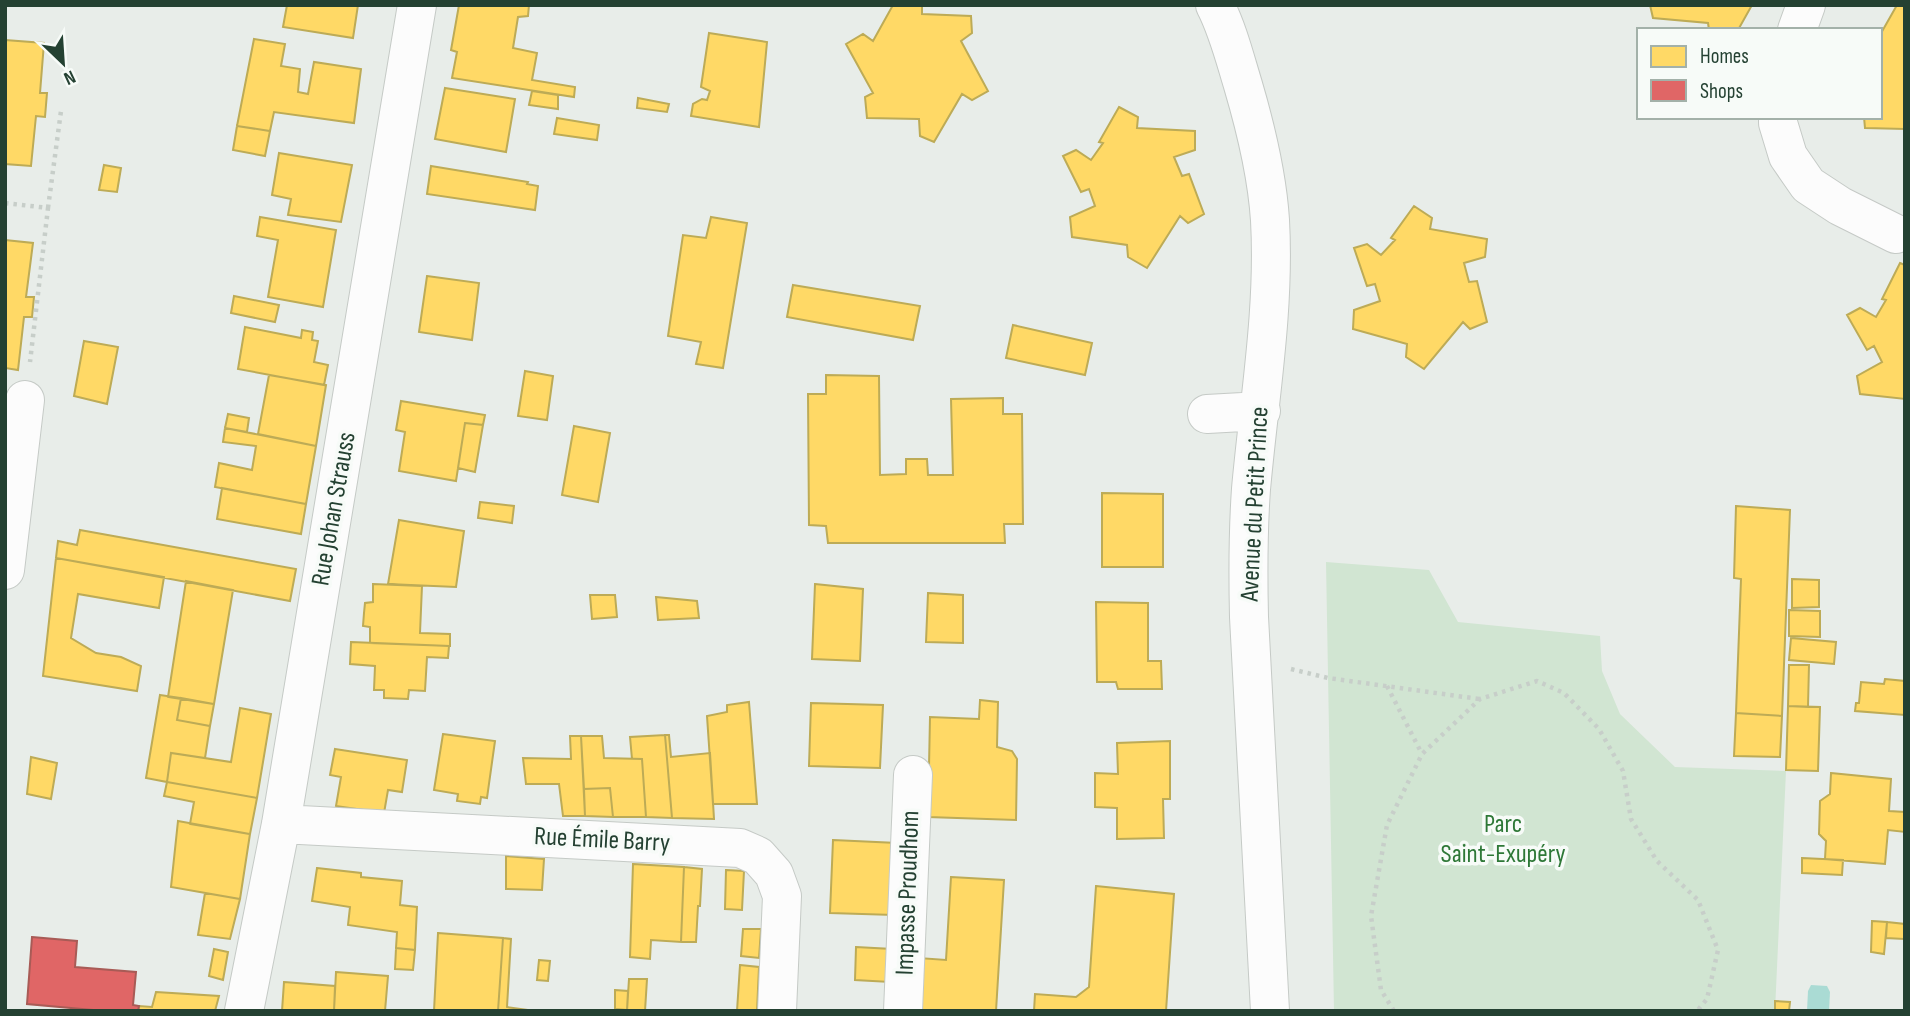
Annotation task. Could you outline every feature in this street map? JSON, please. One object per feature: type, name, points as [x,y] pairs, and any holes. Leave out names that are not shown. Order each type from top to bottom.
[{"type":"street","name":"Rue Johan Strauss","points":[[244,1011],[281,824],[417,5]]},
{"type":"street","name":"Avenue du Petit Prince","points":[[1215,5],[1236,60],[1251,111],[1264,168],[1268,206],[1271,290],[1261,411],[1251,489],[1248,579],[1270,1011]]},
{"type":"street","points":[[1798,28],[1806,5]]},
{"type":"street","points":[[1778,119],[1788,156],[1808,185],[1840,206],[1896,234]]},
{"type":"street","points":[[5,570],[25,400]]},
{"type":"street","points":[[1207,414],[1261,411]]},
{"type":"street","name":"Impasse Proudhom","points":[[903,1011],[913,775]]},
{"type":"street","name":"Rue Émile Barry","points":[[281,824],[740,848],[758,856],[774,874],[782,896],[777,1011]]},
{"type":"path","points":[[25,400],[61,111]]},
{"type":"path","points":[[5,203],[48,208]]},
{"type":"path","points":[[1281,666],[1328,678],[1480,699],[1537,681],[1564,693],[1599,729],[1622,771],[1631,819],[1657,861],[1698,900],[1718,950],[1707,999],[1697,1011]]},
{"type":"path","points":[[1387,686],[1422,754]]},
{"type":"path","points":[[1394,1011],[1381,990],[1371,916],[1387,825],[1422,754],[1480,699]]},
{"type":"green space","name":"Parc Saint-Exupéry","points":[[1326,562],[1429,570],[1458,622],[1600,636],[1602,671],[1620,714],[1675,767],[1786,771],[1775,1011],[1334,1011]]},
{"type":"water","points":[[1811,985],[1827,986],[1830,992],[1829,1011],[1807,1011]]},
{"type":"building: Homes","points":[[287,5],[358,5],[353,38],[283,27]]},
{"type":"building: Homes","points":[[459,5],[529,5],[528,16],[518,17],[513,48],[537,53],[532,80],[575,87],[574,97],[452,78],[457,52],[451,50]]},
{"type":"building: Homes","points":[[893,5],[922,5],[922,14],[971,16],[972,33],[961,41],[988,91],[972,100],[962,94],[934,142],[920,136],[919,119],[867,118],[865,97],[873,93],[846,44],[863,34],[873,41]]},
{"type":"building: Homes","points":[[1650,5],[1752,5],[1739,28],[1709,28],[1708,23],[1653,18]]},
{"type":"building: Homes","points":[[1897,5],[1905,5],[1905,129],[1865,128],[1864,119],[1882,119],[1882,31]]},
{"type":"building: Homes","points":[[709,33],[767,42],[759,127],[691,116],[693,104],[702,99],[707,100],[710,91],[701,87]]},
{"type":"building: Homes","points":[[254,39],[285,44],[281,66],[300,69],[298,92],[308,94],[314,62],[361,69],[354,123],[274,112],[270,131],[237,126]]},
{"type":"building: Homes","points":[[5,40],[44,43],[40,93],[47,93],[45,117],[36,116],[31,166],[5,164]]},
{"type":"building: Homes","points":[[445,88],[515,99],[506,152],[435,139]]},
{"type":"building: Homes","points":[[532,91],[558,95],[558,109],[529,105]]},
{"type":"building: Homes","points":[[638,98],[669,104],[667,112],[637,108]]},
{"type":"building: Homes","points":[[1119,107],[1138,117],[1137,128],[1195,131],[1195,150],[1174,157],[1182,176],[1189,174],[1204,214],[1188,223],[1180,216],[1147,268],[1128,257],[1127,245],[1072,237],[1070,217],[1095,206],[1089,189],[1081,192],[1063,156],[1076,150],[1091,160],[1103,143],[1099,142]]},
{"type":"building: Homes","points":[[557,118],[599,125],[597,140],[554,134]]},
{"type":"building: Homes","points":[[237,126],[270,131],[265,156],[233,150]]},
{"type":"building: Homes","points":[[279,153],[352,165],[341,222],[288,215],[291,199],[272,195]]},
{"type":"building: Homes","points":[[104,165],[121,168],[117,192],[99,190]]},
{"type":"building: Homes","points":[[431,166],[538,186],[535,210],[427,194]]},
{"type":"building: Homes","points":[[1414,206],[1432,218],[1430,229],[1487,239],[1485,257],[1464,263],[1469,282],[1477,281],[1487,322],[1470,329],[1463,322],[1424,369],[1406,357],[1407,344],[1353,329],[1354,310],[1380,301],[1375,284],[1367,286],[1354,248],[1367,244],[1381,255],[1395,240],[1391,238]]},
{"type":"building: Homes","points":[[260,217],[336,230],[323,307],[268,297],[278,240],[257,236]]},
{"type":"building: Homes","points":[[711,217],[747,223],[723,368],[696,364],[701,342],[668,336],[683,235],[706,238]]},
{"type":"building: Homes","points":[[5,240],[33,243],[26,297],[34,297],[32,317],[24,317],[18,370],[5,368]]},
{"type":"building: Homes","points":[[1900,263],[1905,265],[1905,399],[1860,394],[1857,376],[1882,362],[1874,346],[1867,350],[1847,315],[1860,308],[1876,317],[1886,300],[1882,299]]},
{"type":"building: Homes","points":[[427,276],[479,283],[472,340],[419,332]]},
{"type":"building: Homes","points":[[793,285],[920,306],[913,340],[787,317]]},
{"type":"building: Homes","points":[[234,296],[279,305],[275,322],[231,313]]},
{"type":"building: Homes","points":[[1013,325],[1092,343],[1085,375],[1006,358]]},
{"type":"building: Homes","points":[[245,327],[301,338],[302,330],[313,332],[312,340],[318,341],[314,362],[328,365],[324,385],[238,369]]},
{"type":"building: Homes","points":[[84,341],[118,347],[107,404],[74,396]]},
{"type":"building: Homes","points":[[525,371],[553,376],[547,420],[518,416]]},
{"type":"building: Homes","points":[[269,375],[326,385],[316,446],[258,434]]},
{"type":"building: Homes","points":[[826,375],[879,376],[880,475],[906,474],[906,459],[927,459],[928,475],[953,475],[951,399],[1003,398],[1003,414],[1022,414],[1023,524],[1004,524],[1005,543],[828,543],[826,526],[809,525],[808,394],[826,394]]},
{"type":"building: Homes","points":[[401,401],[485,415],[483,425],[465,423],[456,481],[399,471],[405,432],[396,430]]},
{"type":"building: Homes","points":[[228,414],[249,418],[247,432],[225,428]]},
{"type":"building: Homes","points":[[465,423],[483,425],[475,472],[458,468]]},
{"type":"building: Homes","points":[[574,426],[610,433],[598,502],[562,495]]},
{"type":"building: Homes","points":[[225,428],[316,446],[306,504],[215,487],[219,463],[252,470],[256,446],[223,442]]},
{"type":"building: Homes","points":[[222,488],[306,504],[301,534],[217,519]]},
{"type":"building: Homes","points":[[1102,493],[1163,494],[1163,567],[1102,567]]},
{"type":"building: Homes","points":[[480,502],[514,506],[512,523],[478,518]]},
{"type":"building: Homes","points":[[1736,506],[1790,510],[1782,716],[1736,713],[1741,579],[1734,578]]},
{"type":"building: Homes","points":[[399,520],[464,531],[456,587],[388,584]]},
{"type":"building: Homes","points":[[80,530],[296,569],[290,601],[56,558],[58,541],[77,545]]},
{"type":"building: Homes","points":[[56,558],[164,577],[159,608],[78,594],[71,638],[96,653],[121,657],[141,666],[137,691],[43,676]]},
{"type":"building: Homes","points":[[1792,579],[1819,580],[1819,607],[1792,608]]},
{"type":"building: Homes","points":[[186,581],[233,590],[214,704],[168,697]]},
{"type":"building: Homes","points":[[373,584],[422,586],[420,633],[450,634],[450,646],[370,643],[370,627],[363,626],[365,603],[373,602]]},
{"type":"building: Homes","points":[[815,584],[863,589],[860,661],[812,659]]},
{"type":"building: Homes","points":[[928,593],[963,595],[963,643],[926,642]]},
{"type":"building: Homes","points":[[590,595],[615,595],[617,617],[592,619]]},
{"type":"building: Homes","points":[[656,597],[697,601],[699,618],[658,620]]},
{"type":"building: Homes","points":[[1096,602],[1148,603],[1148,661],[1161,661],[1162,689],[1118,689],[1116,682],[1097,682]]},
{"type":"building: Homes","points":[[1789,610],[1820,611],[1820,637],[1789,636]]},
{"type":"building: Homes","points":[[1791,638],[1836,642],[1834,664],[1789,660]]},
{"type":"building: Homes","points":[[351,642],[449,646],[448,658],[427,657],[425,691],[409,690],[408,699],[384,698],[384,690],[374,690],[375,666],[350,664]]},
{"type":"building: Homes","points":[[1789,665],[1809,665],[1808,707],[1788,706]]},
{"type":"building: Homes","points":[[1885,679],[1905,681],[1905,715],[1855,711],[1856,703],[1859,703],[1861,682],[1884,684]]},
{"type":"building: Homes","points":[[160,695],[181,698],[177,720],[210,726],[205,758],[171,753],[167,782],[146,778]]},
{"type":"building: Homes","points":[[181,698],[214,704],[210,726],[177,720]]},
{"type":"building: Homes","points":[[980,700],[998,702],[997,747],[1012,751],[1017,759],[1016,820],[928,817],[930,717],[979,719]]},
{"type":"building: Homes","points":[[749,702],[757,804],[713,804],[707,716],[727,712],[727,705]]},
{"type":"building: Homes","points":[[811,703],[883,705],[880,768],[809,766]]},
{"type":"building: Homes","points":[[1788,706],[1820,707],[1818,771],[1786,770]]},
{"type":"building: Homes","points":[[240,708],[271,714],[257,798],[167,782],[171,753],[231,762]]},
{"type":"building: Homes","points":[[1736,713],[1782,716],[1780,757],[1734,756]]},
{"type":"building: Homes","points":[[443,734],[495,741],[487,798],[481,797],[480,804],[457,801],[458,794],[434,790]]},
{"type":"building: Homes","points":[[665,735],[672,818],[646,817],[642,759],[632,759],[630,737]]},
{"type":"building: Homes","points":[[665,735],[669,735],[671,757],[710,753],[714,819],[672,818]]},
{"type":"building: Homes","points":[[570,736],[581,736],[585,816],[563,816],[559,784],[526,784],[523,758],[571,759]]},
{"type":"building: Homes","points":[[581,736],[602,736],[604,758],[642,759],[646,817],[613,817],[610,788],[584,789]]},
{"type":"building: Homes","points":[[1170,741],[1170,799],[1163,799],[1164,838],[1117,839],[1117,808],[1095,807],[1095,773],[1118,774],[1117,743]]},
{"type":"building: Homes","points":[[335,749],[407,760],[402,792],[388,790],[384,813],[336,806],[341,777],[330,775]]},
{"type":"building: Homes","points":[[31,757],[57,763],[51,799],[27,794]]},
{"type":"building: Homes","points":[[1831,773],[1891,779],[1889,811],[1905,812],[1905,832],[1888,830],[1885,864],[1825,859],[1826,841],[1819,834],[1820,801],[1830,794]]},
{"type":"building: Homes","points":[[167,782],[257,798],[250,834],[190,824],[194,802],[164,796]]},
{"type":"building: Homes","points":[[610,788],[613,817],[585,816],[584,789]]},
{"type":"building: Homes","points":[[178,821],[250,834],[240,899],[171,887]]},
{"type":"building: Homes","points":[[833,840],[897,843],[894,915],[830,913]]},
{"type":"building: Homes","points":[[506,856],[544,859],[542,890],[506,889]]},
{"type":"building: Homes","points":[[1802,858],[1843,860],[1842,875],[1802,873]]},
{"type":"building: Homes","points":[[633,864],[684,867],[681,942],[651,940],[650,959],[630,957]]},
{"type":"building: Homes","points":[[684,867],[702,869],[696,942],[681,942]]},
{"type":"building: Homes","points":[[317,868],[361,873],[361,877],[402,881],[400,905],[417,907],[415,950],[396,948],[397,932],[348,925],[350,907],[312,901]]},
{"type":"building: Homes","points":[[726,870],[744,871],[742,910],[725,909]]},
{"type":"building: Homes","points":[[951,877],[1004,880],[996,1011],[915,1011],[919,958],[946,960]]},
{"type":"building: Homes","points":[[1096,886],[1174,894],[1166,1011],[1034,1011],[1035,994],[1076,997],[1089,987]]},
{"type":"building: Homes","points":[[205,893],[240,899],[230,939],[198,935]]},
{"type":"building: Homes","points":[[1872,921],[1887,922],[1884,954],[1871,952]]},
{"type":"building: Homes","points":[[1887,922],[1905,924],[1904,939],[1886,938]]},
{"type":"building: Homes","points":[[743,929],[761,929],[759,958],[741,956]]},
{"type":"building: Homes","points":[[438,933],[503,938],[498,1011],[434,1011]]},
{"type":"building: Homes","points":[[503,938],[511,939],[507,1007],[535,1011],[498,1011]]},
{"type":"building: Homes","points":[[856,947],[892,949],[890,982],[855,980]]},
{"type":"building: Homes","points":[[396,948],[415,950],[413,970],[395,969]]},
{"type":"building: Homes","points":[[214,949],[228,952],[223,980],[209,976]]},
{"type":"building: Homes","points":[[539,960],[550,961],[548,981],[537,980]]},
{"type":"building: Homes","points":[[740,965],[759,967],[757,1011],[737,1011]]},
{"type":"building: Homes","points":[[336,972],[388,976],[385,1011],[334,1011]]},
{"type":"building: Homes","points":[[629,979],[647,979],[645,1011],[627,1011]]},
{"type":"building: Homes","points":[[284,982],[335,986],[334,1011],[282,1011]]},
{"type":"building: Homes","points":[[615,990],[628,991],[627,1010],[615,1009]]},
{"type":"building: Homes","points":[[156,992],[219,996],[215,1011],[138,1011],[139,1006],[152,1007]]},
{"type":"building: Homes","points":[[1775,1001],[1790,1002],[1789,1011],[1775,1011]]},
{"type":"building: Shops","points":[[32,937],[77,941],[75,967],[136,972],[133,1005],[139,1006],[138,1011],[104,1011],[27,1004]]}]
